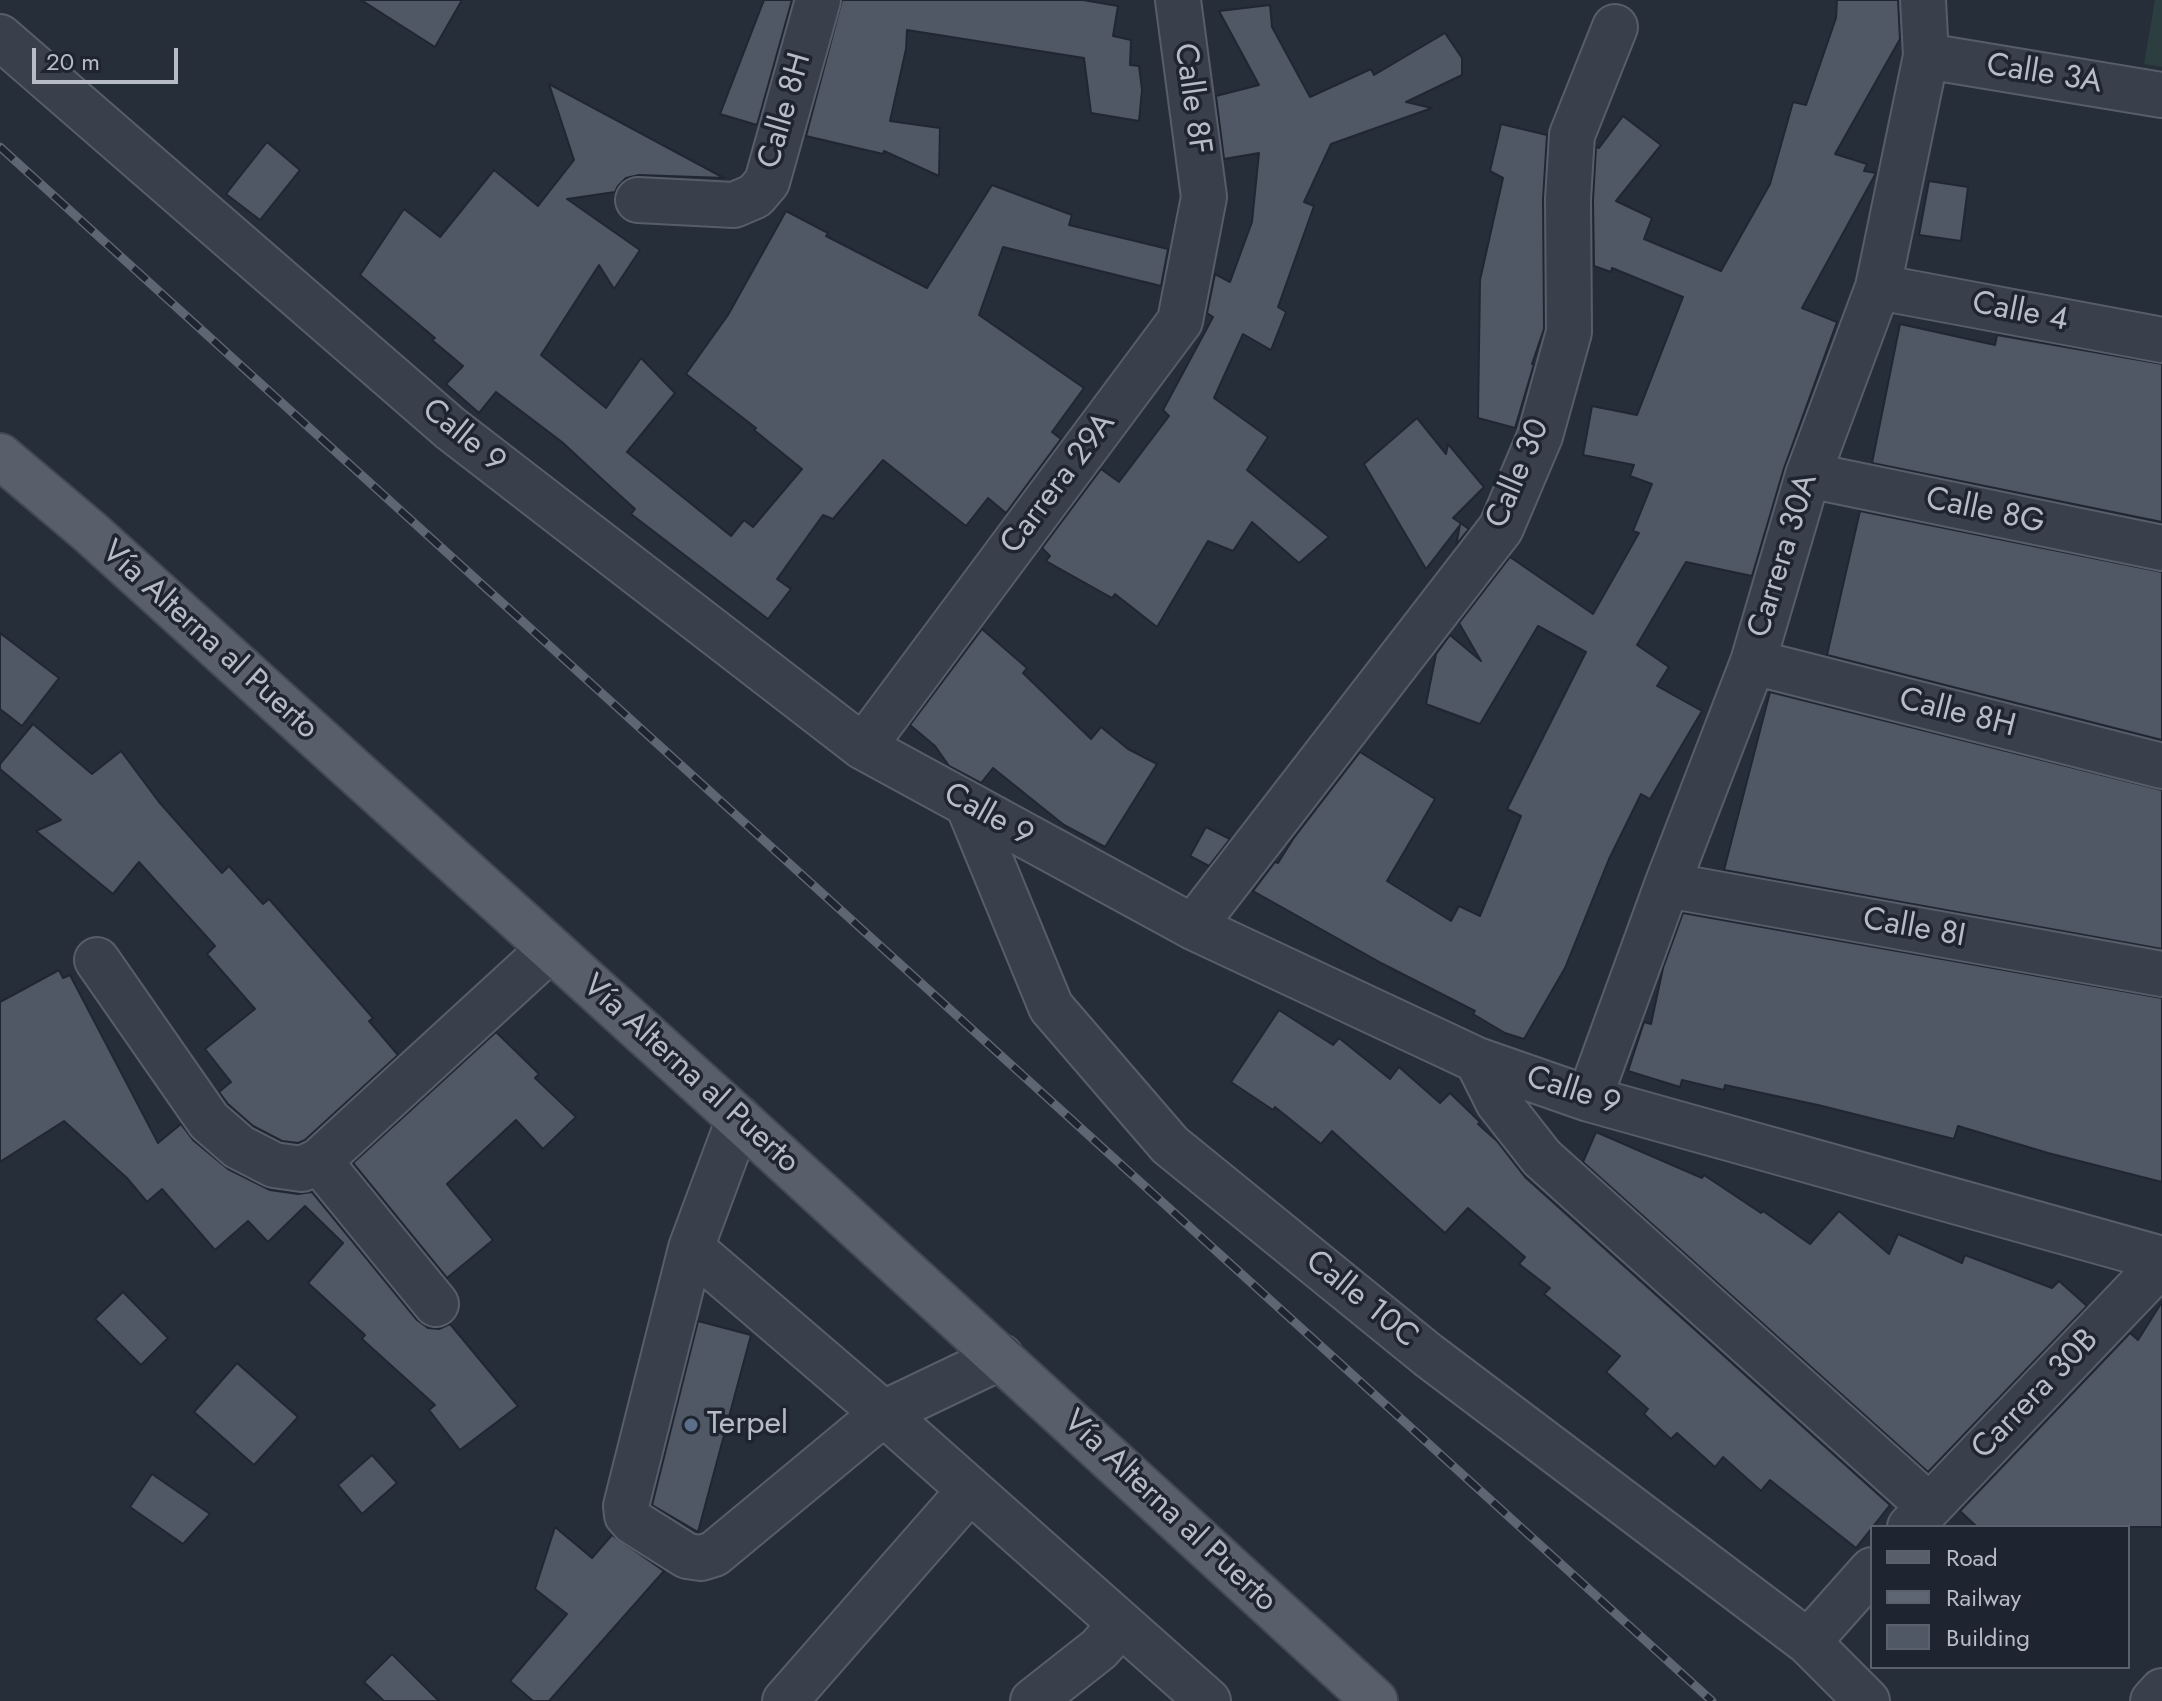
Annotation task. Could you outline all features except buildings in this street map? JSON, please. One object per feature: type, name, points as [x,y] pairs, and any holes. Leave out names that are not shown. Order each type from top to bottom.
[{"type":"main road","name":"Vía Alterna al Puerto","points":[[0,456],[90,532],[739,1119],[1375,1701]]},
{"type":"street","name":"Calle 8H","points":[[638,200],[734,205],[755,196],[767,182],[818,0]]},
{"type":"street","name":"Calle 8F","points":[[1178,0],[1204,197]]},
{"type":"street","name":"Carrera 30A","points":[[1589,1099],[1753,662],[1808,475],[1878,287],[1926,56],[1923,0]]},
{"type":"street","name":"Calle 30","points":[[1193,927],[1501,528],[1540,436],[1569,332],[1568,199],[1572,135],[1615,27]]},
{"type":"street","name":"Calle 9","points":[[0,37],[450,428],[863,747],[1193,927],[1477,1060],[1589,1099],[2162,1261]]},
{"type":"street","name":"Calle 3A","points":[[1926,56],[2162,95]]},
{"type":"street","name":"Carrera 29A","points":[[863,747],[1180,321],[1204,197]]},
{"type":"street","name":"Calle 4","points":[[1878,287],[2162,340]]},
{"type":"street","name":"Calle 8G","points":[[1808,475],[2162,548]]},
{"type":"street","name":"Calle 8H","points":[[1753,662],[2162,766]]},
{"type":"street","name":"Calle 10C","points":[[968,805],[1051,1007],[1170,1145],[1428,1355],[1808,1642],[1867,1701]]},
{"type":"street","name":"Calle 8I","points":[[1667,885],[2162,974]]},
{"type":"street","points":[[97,960],[209,1121],[239,1147],[274,1165],[302,1169],[319,1161],[550,949]]},
{"type":"street","points":[[1477,1060],[1498,1102],[1542,1158],[1919,1517]]},
{"type":"street","points":[[739,1119],[691,1248],[626,1506],[627,1515],[633,1522],[687,1556],[701,1558],[714,1554],[884,1413],[1001,1357]]},
{"type":"street","points":[[319,1161],[436,1304]]},
{"type":"street","points":[[691,1248],[884,1413],[1208,1701]]},
{"type":"street","name":"Carrera 30B","points":[[1919,1517],[2162,1261]]},
{"type":"street","points":[[785,1701],[970,1490]]},
{"type":"street","points":[[1808,1642],[1870,1572]]},
{"type":"street","points":[[1033,1701],[1099,1649],[1121,1624]]},
{"type":"street","points":[[2153,1701],[2162,1691]]},
{"type":"shaded area","points":[[2155,0],[2162,0],[2162,67],[2144,64]]},
{"type":"railway","points":[[0,147],[1712,1701]]},
{"type":"place","name":"Terpel","points":[[691,1425]]}]
